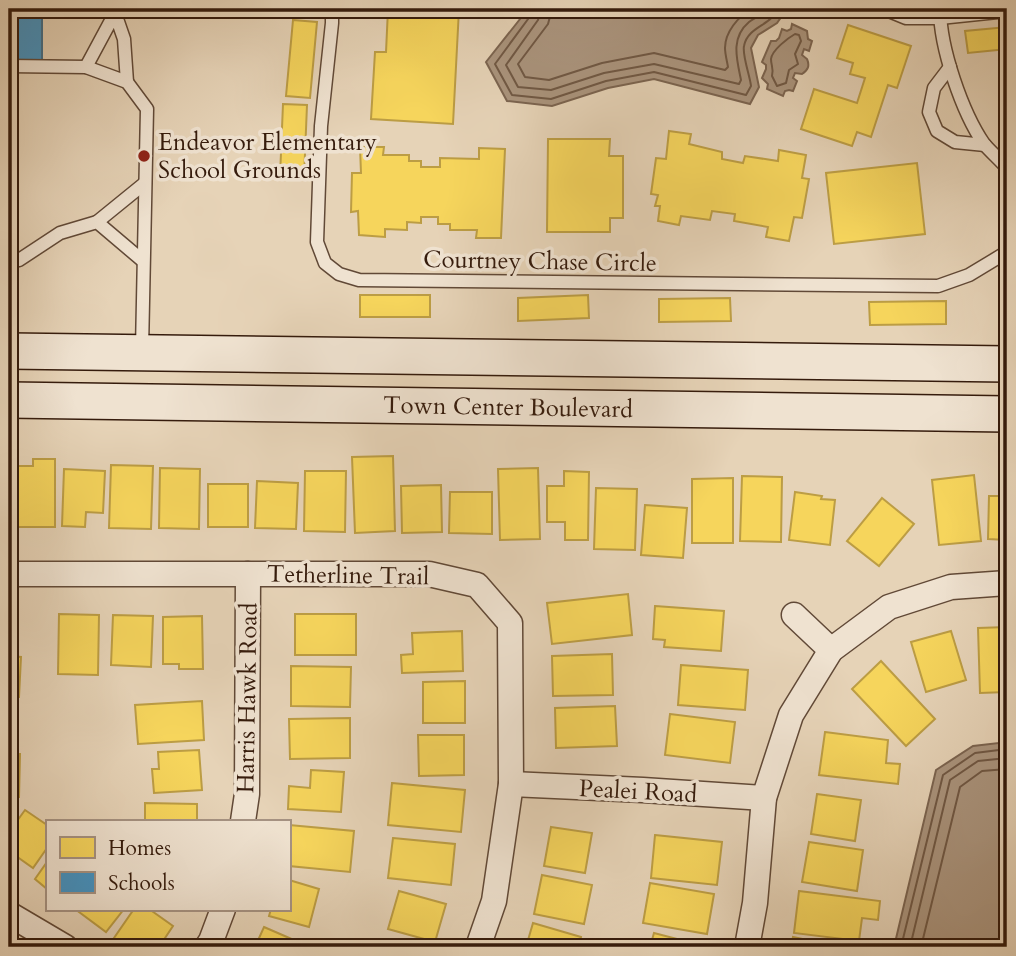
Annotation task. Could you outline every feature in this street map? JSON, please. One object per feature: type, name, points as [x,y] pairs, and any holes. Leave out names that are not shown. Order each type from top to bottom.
[{"type":"main road","name":"Town Center Boulevard","points":[[9,351],[1007,364]]},
{"type":"main road","name":"Town Center Boulevard","points":[[9,400],[1007,414]]},
{"type":"street","name":"Tetherline Trail","points":[[9,574],[429,574],[477,586],[510,624],[512,784],[494,901],[478,947]]},
{"type":"street","name":"Harris Hawk Road","points":[[243,820],[247,794],[248,574]]},
{"type":"street","points":[[747,947],[755,903],[764,798],[791,715],[831,650],[889,607],[951,587],[1007,583]]},
{"type":"street","points":[[794,615],[831,650]]},
{"type":"street","name":"Pealei Road","points":[[512,784],[764,798]]},
{"type":"street","points":[[207,947],[222,911]]},
{"type":"street","points":[[9,914],[65,947]]},
{"type":"lane","name":"Courtney Chase Circle","points":[[332,9],[321,126],[317,242],[325,262],[339,274],[359,280],[938,286],[969,275],[1007,253]]},
{"type":"lane","points":[[884,9],[906,18],[1007,11]]},
{"type":"lane","points":[[86,67],[115,11]]},
{"type":"lane","points":[[115,11],[124,39],[127,82],[146,108],[142,353]]},
{"type":"lane","points":[[940,14],[950,67],[965,109],[985,145],[1007,167]]},
{"type":"lane","points":[[9,66],[86,67],[127,82]]},
{"type":"lane","points":[[950,67],[934,88],[929,112],[937,131],[955,142],[985,145]]},
{"type":"lane","points":[[9,261],[19,260],[60,233],[97,222],[145,183]]},
{"type":"lane","points":[[97,222],[143,261]]},
{"type":"water","points":[[528,9],[777,9],[784,13],[777,23],[758,35],[751,48],[759,87],[750,104],[654,79],[608,88],[552,106],[507,101],[486,62]]},
{"type":"water","points":[[792,24],[807,31],[808,39],[812,41],[809,51],[804,49],[802,55],[808,61],[807,69],[802,74],[795,73],[793,78],[797,81],[793,91],[785,91],[783,96],[767,89],[768,84],[762,78],[766,65],[762,62],[771,41],[779,38],[782,29],[791,29]]},
{"type":"water","points":[[1007,742],[1007,947],[894,947],[936,770],[973,746]]},
{"type":"building: Homes","points":[[388,9],[459,9],[453,124],[371,119],[375,52],[386,52]]},
{"type":"building: Homes","points":[[293,20],[317,22],[310,98],[286,96]]},
{"type":"building: Homes","points":[[848,25],[911,46],[897,88],[888,85],[871,137],[857,132],[852,146],[801,129],[814,89],[857,103],[865,78],[850,74],[853,63],[837,58]]},
{"type":"building: Homes","points":[[1007,27],[1007,49],[968,53],[965,31]]},
{"type":"building: Homes","points":[[283,104],[307,105],[304,178],[280,177]]},
{"type":"building: Homes","points":[[669,131],[691,134],[689,144],[722,152],[722,159],[743,163],[745,156],[778,161],[779,150],[806,155],[802,178],[809,179],[802,218],[794,217],[789,241],[766,237],[768,227],[734,221],[735,214],[712,211],[710,220],[681,216],[679,225],[658,221],[660,206],[655,206],[658,195],[651,194],[656,158],[666,159]]},
{"type":"building: Homes","points":[[548,139],[610,139],[609,156],[623,156],[623,218],[610,218],[610,232],[547,232]]},
{"type":"building: Homes","points":[[360,147],[384,147],[383,155],[409,155],[409,161],[421,161],[421,167],[440,167],[440,158],[479,159],[479,148],[505,149],[501,238],[476,238],[477,230],[450,230],[450,224],[438,224],[438,217],[421,217],[421,223],[407,222],[407,230],[385,229],[385,237],[359,235],[358,211],[351,212],[352,173],[361,173]]},
{"type":"building: Homes","points":[[917,163],[925,234],[834,244],[826,173]]},
{"type":"building: Homes","points":[[360,295],[430,295],[430,317],[360,317]]},
{"type":"building: Homes","points":[[588,295],[589,318],[518,321],[518,298]]},
{"type":"building: Homes","points":[[730,298],[731,321],[659,322],[659,299]]},
{"type":"building: Homes","points":[[946,301],[946,324],[870,325],[869,302]]},
{"type":"building: Homes","points":[[393,456],[395,531],[355,533],[352,457]]},
{"type":"building: Homes","points":[[33,459],[55,459],[55,527],[14,527],[14,466],[33,466]]},
{"type":"building: Homes","points":[[111,465],[153,466],[151,529],[109,528]]},
{"type":"building: Homes","points":[[160,468],[200,469],[199,529],[159,528]]},
{"type":"building: Homes","points":[[538,468],[540,539],[500,540],[498,469]]},
{"type":"building: Homes","points":[[64,469],[105,471],[103,513],[86,512],[85,527],[62,526]]},
{"type":"building: Homes","points":[[305,471],[346,471],[345,532],[304,531]]},
{"type":"building: Homes","points":[[564,471],[589,472],[588,540],[565,540],[565,522],[547,522],[547,486],[564,486]]},
{"type":"building: Homes","points":[[974,475],[981,541],[939,545],[932,480]]},
{"type":"building: Homes","points":[[742,476],[782,477],[781,542],[740,541]]},
{"type":"building: Homes","points":[[733,478],[733,543],[692,543],[692,479]]},
{"type":"building: Homes","points":[[257,481],[298,483],[296,529],[255,528]]},
{"type":"building: Homes","points":[[208,484],[248,484],[248,527],[208,527]]},
{"type":"building: Homes","points":[[441,485],[442,532],[402,533],[401,486]]},
{"type":"building: Homes","points":[[596,488],[637,489],[635,550],[594,549]]},
{"type":"building: Homes","points":[[450,492],[492,492],[492,534],[449,533]]},
{"type":"building: Homes","points":[[795,492],[835,500],[830,545],[789,540]]},
{"type":"building: Homes","points":[[989,496],[1007,496],[1007,540],[988,539]]},
{"type":"building: Homes","points":[[882,498],[914,524],[879,566],[847,541]]},
{"type":"building: Homes","points":[[645,505],[687,508],[683,558],[641,555]]},
{"type":"building: Homes","points":[[628,594],[632,635],[552,644],[547,603]]},
{"type":"building: Homes","points":[[655,606],[724,611],[721,651],[664,647],[665,640],[653,639]]},
{"type":"building: Homes","points":[[9,607],[17,607],[17,649],[9,649]]},
{"type":"building: Homes","points":[[59,614],[99,615],[98,675],[58,674]]},
{"type":"building: Homes","points":[[295,614],[356,614],[356,655],[295,655]]},
{"type":"building: Homes","points":[[113,615],[153,616],[151,667],[111,665]]},
{"type":"building: Homes","points":[[202,616],[203,669],[179,669],[179,664],[163,664],[163,617]]},
{"type":"building: Homes","points":[[1007,627],[1007,692],[980,693],[978,628]]},
{"type":"building: Homes","points":[[462,631],[463,671],[402,673],[401,655],[413,654],[412,633]]},
{"type":"building: Homes","points":[[951,631],[966,680],[926,692],[911,642]]},
{"type":"building: Homes","points":[[612,654],[613,695],[553,696],[552,656]]},
{"type":"building: Homes","points":[[9,656],[21,657],[19,697],[9,697]]},
{"type":"building: Homes","points":[[881,661],[935,719],[906,746],[852,689]]},
{"type":"building: Homes","points":[[681,665],[748,670],[745,710],[678,705]]},
{"type":"building: Homes","points":[[291,666],[351,667],[350,707],[291,706]]},
{"type":"building: Homes","points":[[465,681],[465,723],[423,723],[423,682]]},
{"type":"building: Homes","points":[[202,701],[204,740],[138,744],[135,705]]},
{"type":"building: Homes","points":[[615,706],[617,746],[556,748],[555,708]]},
{"type":"building: Homes","points":[[670,714],[735,722],[730,763],[665,755]]},
{"type":"building: Homes","points":[[350,718],[350,758],[290,759],[289,719]]},
{"type":"building: Homes","points":[[825,732],[888,740],[886,763],[900,764],[898,784],[819,775]]},
{"type":"building: Homes","points":[[418,735],[464,735],[464,775],[419,776]]},
{"type":"building: Homes","points":[[199,750],[202,790],[154,793],[152,769],[159,769],[158,752]]},
{"type":"building: Homes","points":[[9,754],[20,754],[19,797],[9,797]]},
{"type":"building: Homes","points":[[311,770],[344,772],[341,812],[288,809],[289,786],[310,788]]},
{"type":"building: Homes","points":[[392,783],[465,790],[461,832],[388,825]]},
{"type":"building: Homes","points":[[817,794],[861,800],[855,841],[811,834]]},
{"type":"building: Homes","points":[[145,803],[197,804],[197,820],[145,820]]},
{"type":"building: Homes","points":[[25,810],[46,824],[46,849],[33,868],[9,851],[9,832]]},
{"type":"building: Homes","points":[[290,825],[354,831],[350,872],[290,866]]},
{"type":"building: Homes","points":[[551,827],[592,833],[585,873],[544,866]]},
{"type":"building: Homes","points":[[655,835],[722,842],[717,885],[651,878]]},
{"type":"building: Homes","points":[[393,838],[455,844],[451,885],[388,878]]},
{"type":"building: Homes","points":[[809,842],[863,850],[857,891],[802,882]]},
{"type":"building: Homes","points":[[46,863],[46,888],[35,879]]},
{"type":"building: Homes","points":[[542,875],[592,885],[584,924],[534,914]]},
{"type":"building: Homes","points":[[290,880],[319,889],[309,927],[269,916],[270,911],[290,911]]},
{"type":"building: Homes","points":[[650,883],[714,894],[707,934],[643,923]]},
{"type":"building: Homes","points":[[399,891],[446,904],[435,942],[388,929]]},
{"type":"building: Homes","points":[[799,891],[880,901],[878,920],[862,918],[859,941],[794,933]]},
{"type":"building: Homes","points":[[78,911],[122,911],[106,932]]},
{"type":"building: Homes","points":[[133,911],[152,911],[173,926],[159,947],[128,947],[114,938]]},
{"type":"building: Homes","points":[[533,923],[581,937],[579,947],[526,947]]},
{"type":"building: Homes","points":[[264,927],[310,947],[255,947]]},
{"type":"building: Homes","points":[[654,933],[704,946],[704,947],[650,947]]},
{"type":"building: Homes","points":[[793,937],[841,947],[791,947]]},
{"type":"building: Schools","points":[[9,9],[42,9],[42,61],[9,61]]},
{"type":"place","name":"Endeavor Elementary School Grounds","points":[[144,156]]}]
